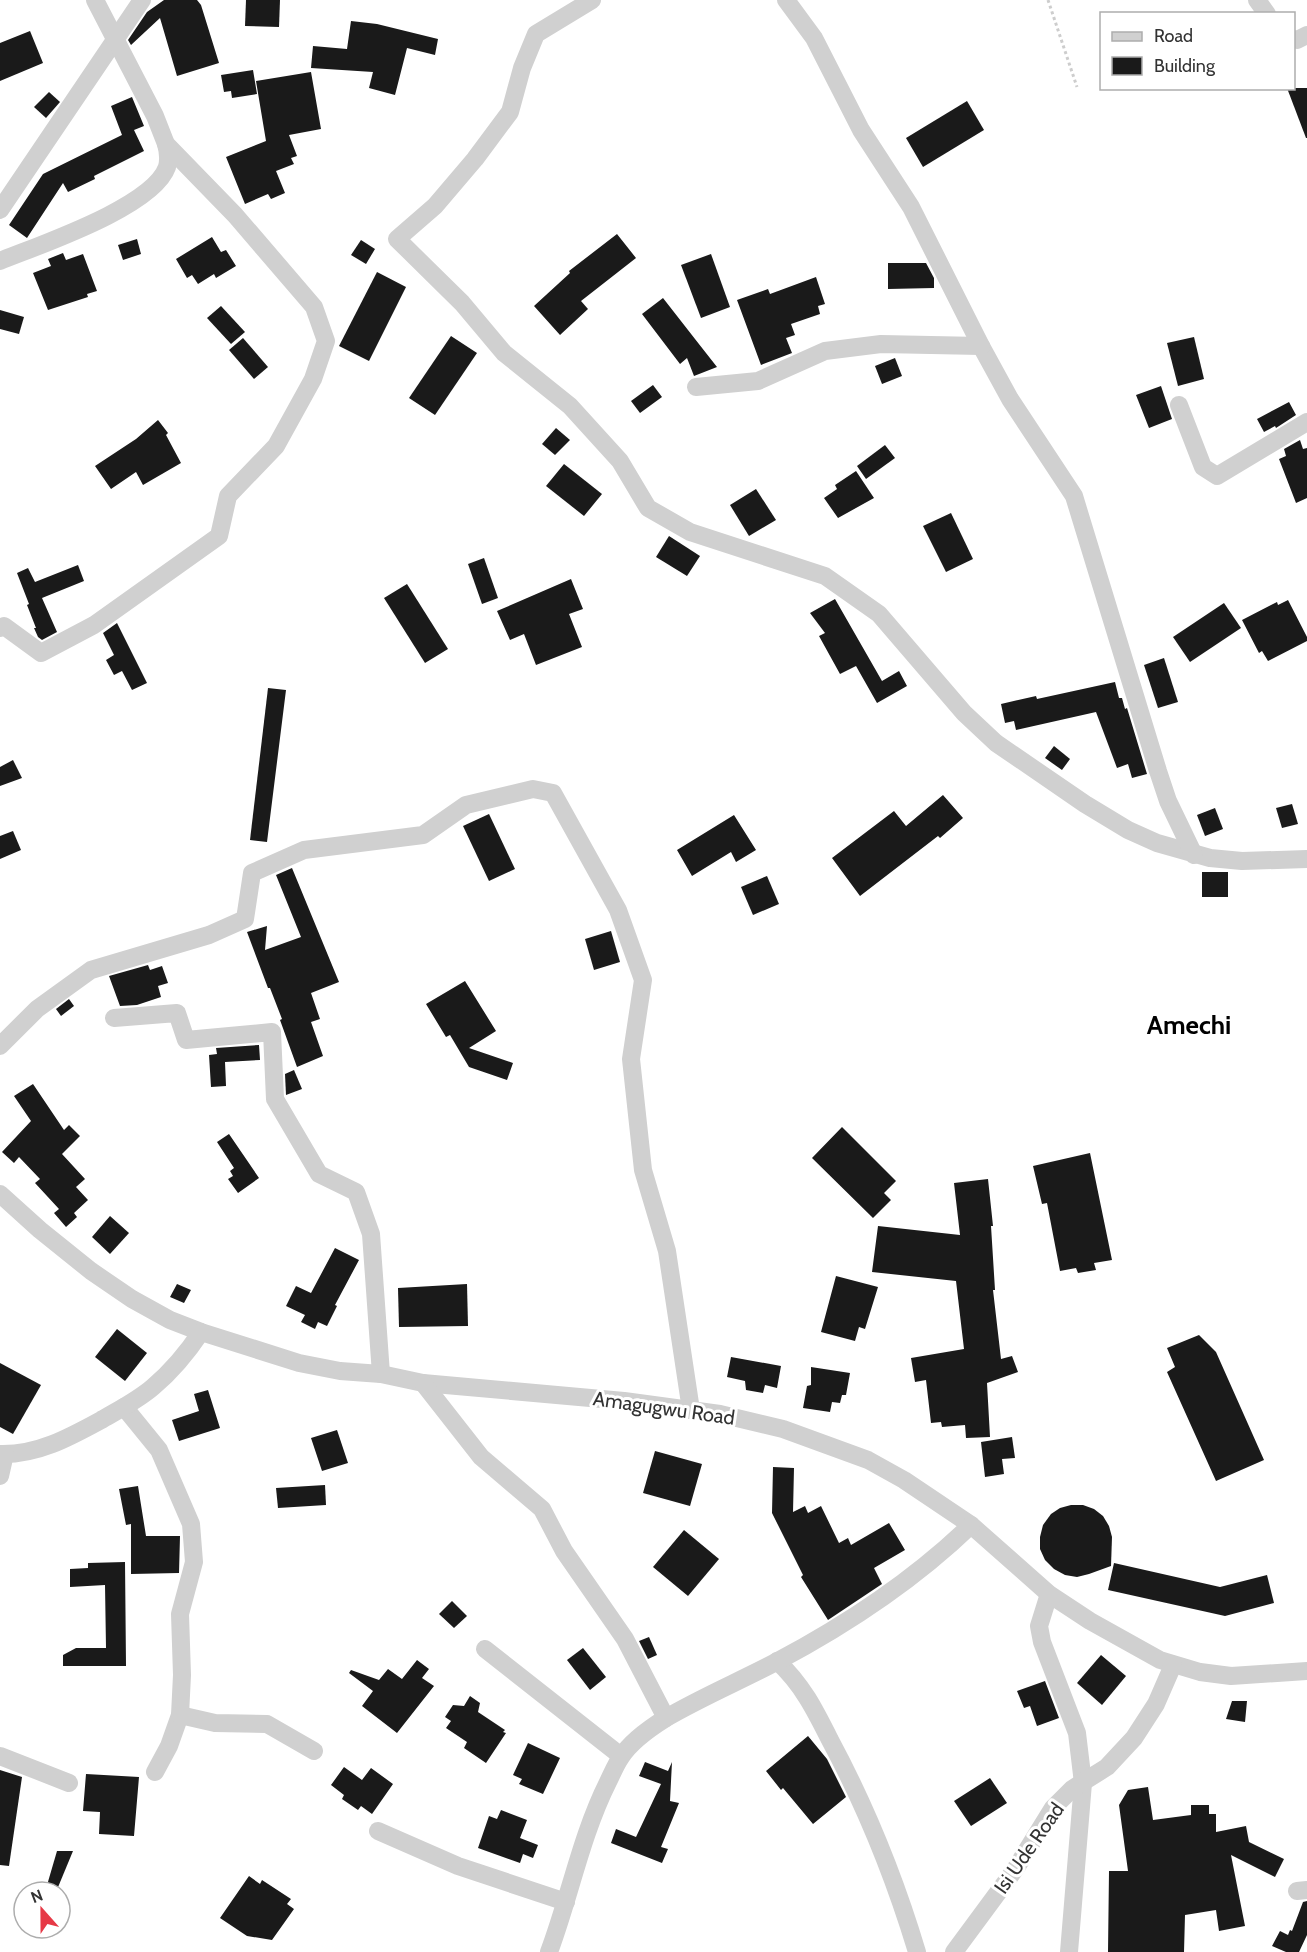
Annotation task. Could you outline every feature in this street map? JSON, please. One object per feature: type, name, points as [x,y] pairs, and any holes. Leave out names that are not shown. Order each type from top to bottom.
[{"type":"street","points":[[0,261],[86,226],[125,207],[157,182],[167,166],[166,144],[155,116],[95,0]]},
{"type":"street","points":[[0,210],[142,0]]},
{"type":"street","points":[[592,0],[536,33],[522,68],[510,112],[475,159],[435,206],[397,239],[462,303],[504,353],[570,406],[620,461],[648,508],[690,531],[825,576],[879,614],[964,713],[996,743],[1057,786],[1128,830],[1157,843],[1210,858],[1242,861],[1307,859]]},
{"type":"street","points":[[786,0],[814,38],[861,130],[911,207],[1010,399],[1077,503],[1158,771],[1168,801],[1194,855]]},
{"type":"street","points":[[0,628],[4,626],[41,653],[94,625],[219,536],[228,496],[276,446],[313,379],[326,341],[314,307],[234,214],[166,144]]},
{"type":"street","points":[[696,387],[758,381],[825,351],[881,344],[981,346]]},
{"type":"street","points":[[1179,405],[1203,467],[1217,476],[1307,422]]},
{"type":"street","points":[[0,1046],[36,1008],[91,970],[209,935],[245,919],[252,873],[304,850],[423,835],[466,805],[533,789],[553,793],[618,910],[643,980],[631,1059],[643,1170],[667,1251],[691,1410]]},
{"type":"street","points":[[114,1018],[177,1012],[186,1040],[272,1032],[274,1099],[319,1174],[356,1192],[371,1234],[381,1374]]},
{"type":"street","name":"Amagugwu Road","points":[[0,1194],[91,1271],[132,1299],[170,1320],[201,1332],[299,1363],[340,1371],[381,1374],[423,1383],[624,1401],[720,1414],[783,1429],[868,1460],[904,1480],[970,1525],[1050,1594],[1124,1640],[1173,1665],[1200,1672],[1231,1676],[1307,1671]]},
{"type":"street","points":[[0,1476],[2,1454],[14,1455],[45,1447],[68,1438],[123,1407],[151,1388],[170,1371],[201,1332]]},
{"type":"street","points":[[423,1383],[481,1457],[543,1509],[564,1551],[625,1639],[666,1718]]},
{"type":"street","points":[[123,1407],[159,1450],[190,1524],[194,1562],[180,1614],[182,1675],[180,1715],[169,1746],[156,1772]]},
{"type":"street","points":[[549,1952],[599,1800],[621,1756],[649,1728],[777,1662],[839,1627],[945,1550],[970,1525]]},
{"type":"street","points":[[1050,1594],[1039,1626],[1042,1642],[1077,1733],[1083,1783],[1069,1952]]},
{"type":"street","points":[[485,1649],[621,1756]]},
{"type":"street","points":[[777,1662],[793,1676],[804,1691],[849,1774],[895,1884],[917,1952]]},
{"type":"street","name":"Isi Ude Road","points":[[954,1952],[1016,1868],[1053,1808],[1072,1789],[1107,1767],[1134,1738],[1156,1704],[1173,1665]]},
{"type":"street","points":[[180,1715],[215,1723],[267,1724],[314,1751]]},
{"type":"street","points":[[0,1756],[69,1783]]},
{"type":"street","points":[[378,1831],[458,1866],[566,1902]]},
{"type":"path","points":[[1048,0],[1077,87]]},
{"type":"building","points":[[164,0],[197,0],[201,5],[219,63],[177,76],[160,18],[131,45],[128,40],[147,12]]},
{"type":"building","points":[[246,0],[280,0],[279,27],[245,26]]},
{"type":"building","points":[[351,21],[377,24],[438,39],[435,55],[407,48],[395,95],[369,88],[373,72],[311,68],[313,46],[347,49]]},
{"type":"building","points":[[30,31],[43,63],[0,81],[0,43]]},
{"type":"building","points":[[253,70],[257,94],[232,98],[231,91],[224,92],[221,75]]},
{"type":"building","points":[[311,72],[321,129],[289,135],[297,156],[291,158],[294,164],[276,171],[285,193],[271,199],[268,194],[245,204],[226,157],[266,141],[256,81]]},
{"type":"building","points":[[1307,88],[1306,138],[1288,90]]},
{"type":"building","points":[[49,92],[60,102],[46,118],[34,107]]},
{"type":"building","points":[[132,97],[144,126],[134,130],[144,151],[68,192],[63,183],[27,238],[9,225],[43,174],[122,135],[111,106]]},
{"type":"building","points":[[967,101],[984,130],[923,167],[906,138]]},
{"type":"building","points":[[617,234],[636,258],[581,301],[588,309],[560,335],[534,306],[570,273],[569,271]]},
{"type":"building","points":[[212,237],[221,252],[226,250],[236,266],[216,278],[214,274],[198,284],[192,275],[187,278],[176,259]]},
{"type":"building","points":[[137,239],[141,254],[123,260],[118,245]]},
{"type":"building","points":[[361,240],[375,249],[366,264],[351,255]]},
{"type":"building","points":[[63,253],[66,260],[83,254],[97,291],[87,294],[88,297],[48,310],[33,273],[51,266],[48,259]]},
{"type":"building","points":[[711,254],[730,307],[701,318],[681,265]]},
{"type":"building","points":[[888,263],[926,263],[934,278],[934,288],[888,289]]},
{"type":"building","points":[[377,272],[406,287],[369,361],[339,346]]},
{"type":"building","points":[[816,277],[825,304],[818,306],[820,314],[791,324],[795,335],[786,338],[792,353],[761,365],[737,300],[768,289],[770,294]]},
{"type":"building","points":[[663,298],[717,367],[694,376],[687,358],[680,364],[642,314]]},
{"type":"building","points":[[221,306],[245,332],[231,344],[207,318]]},
{"type":"building","points":[[0,310],[24,317],[19,334],[0,329]]},
{"type":"building","points":[[451,336],[477,353],[435,415],[409,398]]},
{"type":"building","points":[[1194,337],[1204,379],[1178,386],[1167,343]]},
{"type":"building","points":[[243,338],[268,367],[254,379],[229,350]]},
{"type":"building","points":[[895,358],[902,376],[882,384],[875,366]]},
{"type":"building","points":[[653,385],[662,397],[640,413],[631,401]]},
{"type":"building","points":[[1161,386],[1172,419],[1149,428],[1136,395]]},
{"type":"building","points":[[1289,402],[1296,415],[1276,428],[1275,426],[1264,432],[1257,419]]},
{"type":"building","points":[[158,420],[168,433],[166,435],[181,463],[143,485],[136,472],[111,489],[95,466],[136,439]]},
{"type":"building","points":[[556,428],[570,440],[555,455],[542,444]]},
{"type":"building","points":[[1300,440],[1303,449],[1307,448],[1307,498],[1296,503],[1279,459],[1286,456],[1284,449]]},
{"type":"building","points":[[885,445],[895,458],[866,479],[857,466]]},
{"type":"building","points":[[564,464],[602,494],[584,516],[546,486]]},
{"type":"building","points":[[856,471],[874,498],[838,518],[824,498],[837,489],[835,485]]},
{"type":"building","points":[[756,489],[776,520],[749,536],[730,505]]},
{"type":"building","points":[[951,513],[973,559],[946,572],[923,526]]},
{"type":"building","points":[[669,536],[700,556],[687,576],[656,557]]},
{"type":"building","points":[[484,558],[498,598],[482,604],[468,564]]},
{"type":"building","points":[[78,565],[84,581],[42,598],[57,632],[42,640],[34,628],[36,628],[27,605],[29,604],[17,573],[28,568],[35,582]]},
{"type":"building","points":[[571,579],[583,609],[569,614],[582,647],[536,665],[524,634],[510,640],[497,611]]},
{"type":"building","points":[[407,584],[448,649],[425,663],[384,598]]},
{"type":"building","points":[[835,599],[882,681],[899,671],[907,686],[877,703],[856,666],[840,674],[819,636],[825,633],[810,613]]},
{"type":"building","points":[[1288,600],[1307,641],[1268,661],[1262,651],[1259,653],[1242,620],[1277,602],[1278,605]]},
{"type":"building","points":[[1224,603],[1241,628],[1190,662],[1173,637]]},
{"type":"building","points":[[117,623],[147,683],[132,690],[122,671],[114,675],[106,660],[114,655],[103,633]]},
{"type":"building","points":[[1164,658],[1178,702],[1158,708],[1144,665]]},
{"type":"building","points":[[1115,682],[1119,698],[1122,698],[1125,709],[1127,708],[1147,774],[1132,778],[1128,764],[1117,768],[1096,712],[1016,730],[1014,721],[1005,723],[1001,704],[1036,696],[1037,699]]},
{"type":"building","points":[[268,688],[286,690],[267,842],[250,840]]},
{"type":"building","points":[[1054,746],[1070,759],[1062,770],[1045,758]]},
{"type":"building","points":[[13,760],[22,778],[0,786],[0,767]]},
{"type":"building","points":[[943,795],[963,818],[940,838],[938,836],[860,896],[832,858],[894,811],[906,826]]},
{"type":"building","points":[[1292,804],[1298,824],[1282,828],[1276,808]]},
{"type":"building","points":[[1215,808],[1223,829],[1205,836],[1197,815]]},
{"type":"building","points":[[489,814],[515,869],[489,881],[463,826]]},
{"type":"building","points":[[734,815],[756,850],[736,862],[731,852],[692,876],[677,850]]},
{"type":"building","points":[[13,831],[21,850],[0,859],[0,836]]},
{"type":"building","points":[[292,868],[339,982],[311,993],[320,1019],[311,1022],[323,1056],[297,1067],[280,1020],[282,1019],[247,932],[267,926],[265,950],[301,937],[276,875]]},
{"type":"building","points":[[1202,872],[1228,872],[1228,897],[1202,897]]},
{"type":"building","points":[[767,876],[779,904],[753,915],[741,887]]},
{"type":"building","points":[[611,931],[620,962],[594,970],[585,939]]},
{"type":"building","points":[[148,965],[150,970],[162,966],[168,983],[158,986],[161,997],[137,1005],[120,1006],[109,976]]},
{"type":"building","points":[[465,981],[496,1031],[469,1048],[513,1063],[507,1080],[469,1067],[450,1035],[446,1037],[426,1004]]},
{"type":"building","points":[[69,999],[74,1006],[61,1016],[56,1009]]},
{"type":"building","points":[[259,1045],[260,1060],[225,1062],[226,1086],[211,1087],[209,1055],[217,1054],[216,1048]]},
{"type":"building","points":[[294,1070],[302,1089],[286,1095],[285,1074]]},
{"type":"building","points":[[33,1084],[64,1130],[69,1125],[80,1136],[62,1154],[85,1179],[76,1187],[88,1200],[74,1213],[77,1217],[66,1227],[54,1213],[59,1209],[35,1183],[40,1179],[19,1157],[14,1163],[2,1152],[31,1121],[14,1096]]},
{"type":"building","points":[[842,1127],[896,1181],[884,1193],[891,1200],[873,1218],[812,1158]]},
{"type":"building","points":[[229,1134],[259,1178],[238,1193],[228,1179],[233,1176],[230,1171],[234,1168],[217,1142]]},
{"type":"building","points":[[1090,1153],[1112,1260],[1094,1263],[1096,1270],[1078,1273],[1076,1268],[1060,1271],[1047,1203],[1042,1204],[1033,1166]]},
{"type":"building","points":[[988,1179],[993,1226],[991,1226],[995,1290],[993,1290],[1001,1359],[1012,1356],[1018,1372],[987,1383],[990,1437],[966,1438],[965,1425],[942,1427],[941,1422],[931,1423],[926,1380],[915,1382],[911,1358],[964,1349],[956,1281],[872,1272],[878,1226],[960,1235],[954,1183]]},
{"type":"building","points":[[110,1216],[129,1233],[110,1254],[92,1237]]},
{"type":"building","points":[[335,1248],[359,1260],[335,1305],[337,1306],[327,1326],[318,1322],[315,1329],[301,1322],[305,1315],[286,1306],[296,1286],[311,1293]]},
{"type":"building","points":[[836,1276],[878,1287],[865,1329],[859,1327],[855,1341],[821,1332]]},
{"type":"building","points":[[177,1284],[191,1290],[184,1303],[170,1297]]},
{"type":"building","points":[[467,1284],[468,1326],[399,1327],[398,1288]]},
{"type":"building","points":[[117,1329],[147,1353],[125,1381],[95,1357]]},
{"type":"building","points":[[1199,1335],[1216,1352],[1264,1460],[1216,1481],[1167,1372],[1175,1367],[1167,1348]]},
{"type":"building","points":[[731,1357],[781,1366],[777,1388],[765,1385],[763,1393],[746,1390],[745,1381],[727,1377]]},
{"type":"building","points":[[0,1363],[41,1385],[13,1434],[0,1427]]},
{"type":"building","points":[[811,1367],[850,1373],[846,1395],[842,1395],[840,1403],[832,1402],[830,1412],[803,1408],[807,1386],[811,1385]]},
{"type":"building","points":[[208,1390],[220,1428],[179,1441],[172,1420],[199,1411],[194,1394]]},
{"type":"building","points":[[337,1430],[348,1463],[322,1471],[311,1438]]},
{"type":"building","points":[[1012,1437],[1015,1458],[1002,1459],[1004,1474],[985,1477],[981,1442]]},
{"type":"building","points":[[655,1451],[702,1464],[690,1506],[643,1493]]},
{"type":"building","points":[[773,1467],[794,1468],[793,1512],[805,1506],[808,1513],[821,1506],[839,1543],[848,1538],[851,1545],[889,1523],[905,1550],[874,1568],[882,1584],[828,1620],[801,1577],[803,1575],[772,1513]]},
{"type":"building","points":[[325,1485],[326,1505],[278,1508],[276,1488]]},
{"type":"building","points":[[138,1486],[146,1536],[180,1536],[179,1573],[131,1574],[131,1524],[126,1525],[119,1489]]},
{"type":"building","points":[[1071,1505],[1083,1505],[1103,1516],[1112,1537],[1111,1566],[1077,1577],[1065,1575],[1045,1560],[1040,1549],[1043,1525],[1051,1514]]},
{"type":"building","points":[[684,1530],[719,1559],[688,1596],[653,1567]]},
{"type":"building","points":[[125,1562],[126,1666],[63,1666],[63,1655],[76,1648],[106,1648],[105,1585],[70,1587],[70,1569],[88,1568],[88,1563]]},
{"type":"building","points":[[1114,1563],[1220,1587],[1267,1575],[1274,1603],[1225,1616],[1108,1590]]},
{"type":"building","points":[[452,1601],[467,1616],[454,1628],[439,1614]]},
{"type":"building","points":[[649,1637],[657,1655],[648,1659],[639,1641]]},
{"type":"building","points":[[583,1648],[606,1677],[590,1690],[567,1660]]},
{"type":"building","points":[[1101,1655],[1126,1676],[1102,1705],[1077,1683]]},
{"type":"building","points":[[417,1660],[429,1669],[422,1678],[434,1686],[397,1733],[362,1706],[373,1691],[349,1673],[351,1670],[379,1680],[388,1669],[402,1679]]},
{"type":"building","points":[[1045,1681],[1059,1718],[1037,1726],[1030,1706],[1024,1708],[1017,1691]]},
{"type":"building","points":[[470,1696],[480,1703],[478,1712],[505,1730],[503,1732],[506,1733],[486,1763],[464,1748],[467,1742],[446,1728],[451,1721],[445,1717],[453,1705],[464,1706]]},
{"type":"building","points":[[1232,1701],[1247,1701],[1245,1722],[1226,1719]]},
{"type":"building","points":[[808,1736],[827,1759],[846,1797],[813,1824],[766,1771]]},
{"type":"building","points":[[528,1743],[560,1758],[543,1794],[519,1784],[522,1779],[513,1775]]},
{"type":"building","points":[[645,1762],[668,1771],[672,1762],[670,1801],[679,1803],[661,1847],[668,1849],[662,1863],[611,1843],[616,1829],[636,1837],[661,1784],[639,1776]]},
{"type":"building","points":[[344,1767],[362,1780],[371,1768],[393,1784],[372,1814],[361,1806],[358,1810],[342,1799],[344,1795],[331,1785]]},
{"type":"building","points":[[0,1770],[22,1777],[9,1866],[0,1865]]},
{"type":"building","points":[[86,1774],[139,1777],[134,1836],[99,1834],[100,1812],[83,1811]]},
{"type":"building","points":[[990,1778],[1007,1803],[971,1826],[954,1801]]},
{"type":"building","points":[[1148,1787],[1153,1820],[1191,1815],[1191,1805],[1209,1805],[1209,1814],[1216,1814],[1216,1832],[1246,1826],[1249,1842],[1284,1859],[1275,1877],[1231,1855],[1245,1926],[1219,1931],[1216,1910],[1185,1915],[1184,1952],[1108,1952],[1109,1871],[1128,1871],[1119,1805],[1128,1790]]},
{"type":"building","points":[[501,1810],[527,1820],[520,1838],[538,1845],[533,1858],[523,1854],[520,1863],[478,1848],[489,1816],[497,1819]]},
{"type":"building","points":[[57,1851],[73,1851],[61,1880],[49,1880]]},
{"type":"building","points":[[249,1876],[260,1884],[262,1880],[291,1899],[287,1904],[294,1909],[272,1940],[247,1936],[220,1918]]},
{"type":"building","points":[[1307,1901],[1307,1935],[1299,1952],[1286,1952],[1272,1946],[1280,1931],[1288,1935],[1290,1930],[1292,1931],[1303,1902]]},
{"type":"district","name":"Amechi","points":[[1189,1025]]}]
